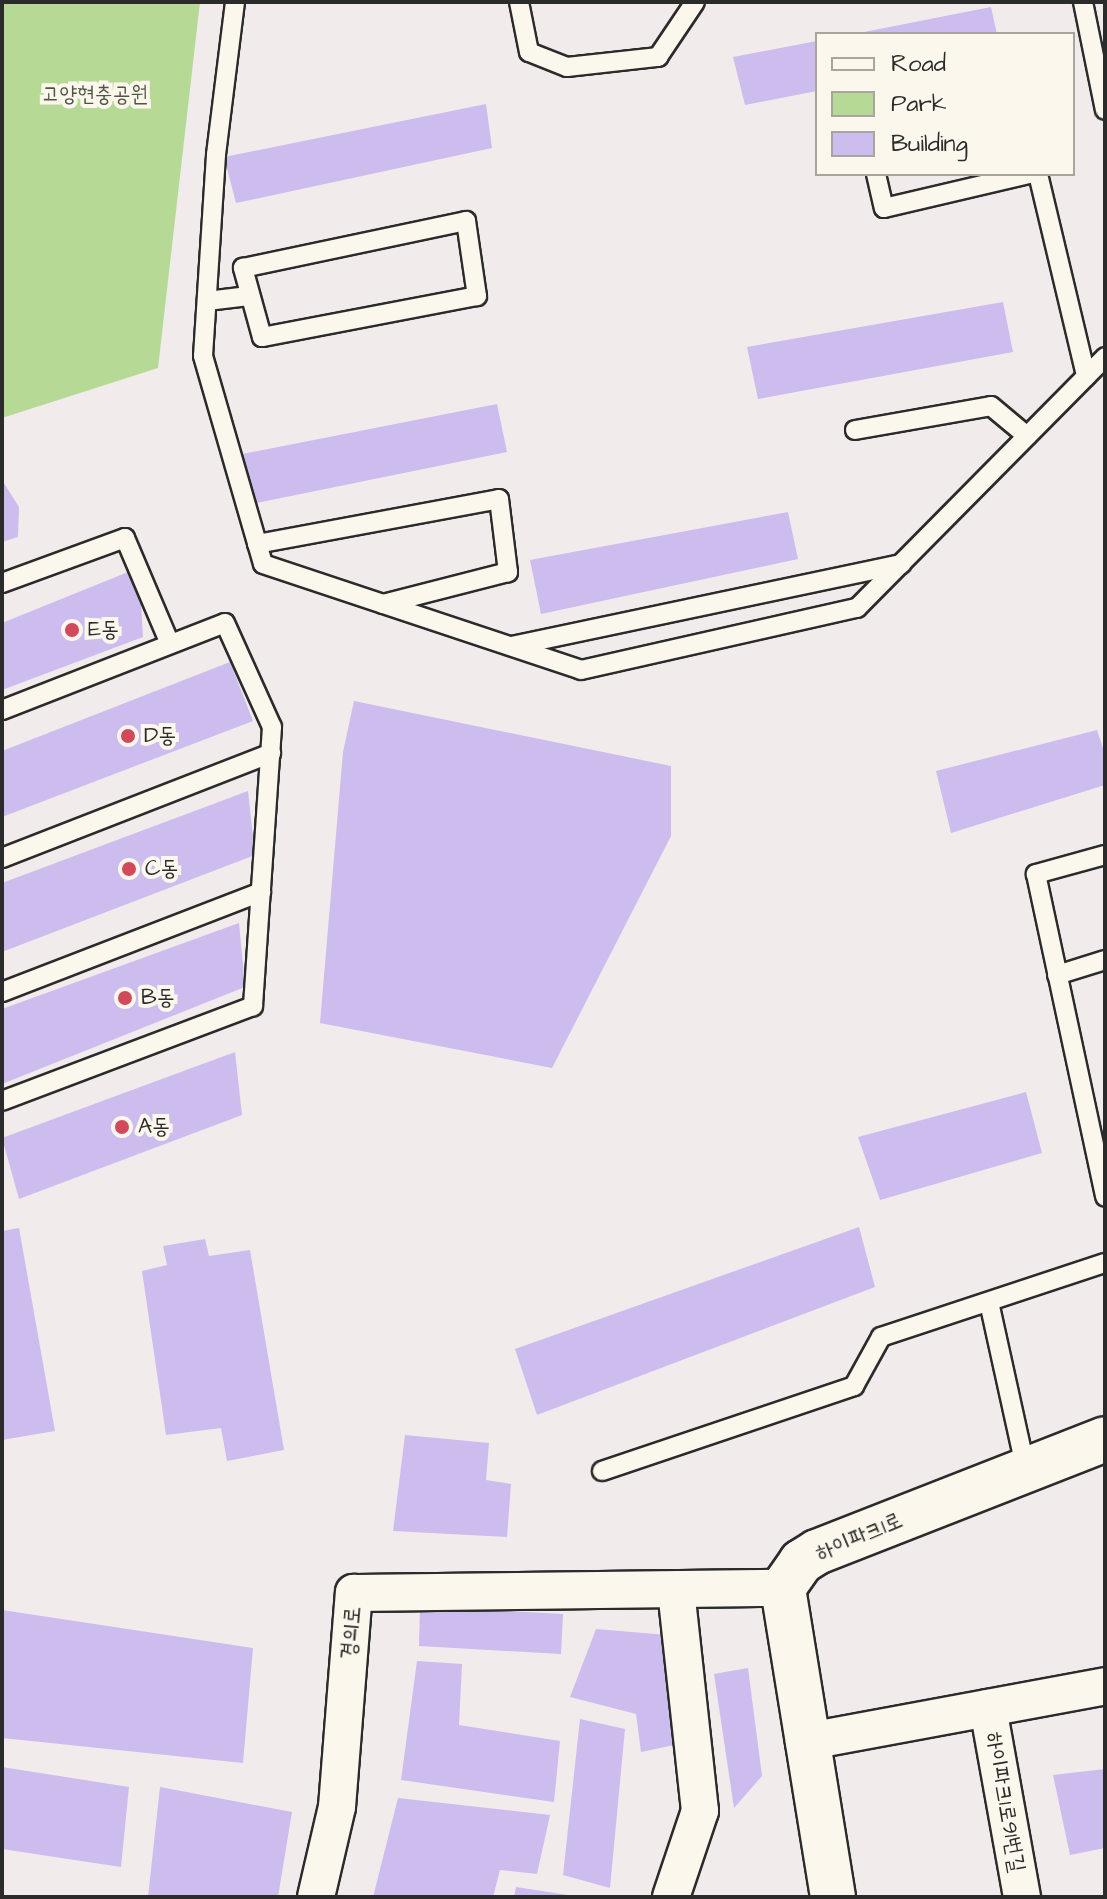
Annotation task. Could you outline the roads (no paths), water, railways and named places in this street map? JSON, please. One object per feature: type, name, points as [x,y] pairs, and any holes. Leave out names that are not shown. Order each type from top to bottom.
[{"type":"street","name":"하이파크1로","points":[[783,1588],[801,1562],[817,1552],[1105,1439]]},
{"type":"street","name":"경의로","points":[[316,1897],[337,1807],[354,1593],[783,1588]]},
{"type":"street","points":[[783,1588],[804,1742],[833,1897]]},
{"type":"street","points":[[671,1897],[700,1811],[676,1589]]},
{"type":"street","name":"하이파크1로91번길","points":[[804,1742],[1105,1686]]},
{"type":"street","name":"하이파크1로91번길","points":[[988,1708],[1022,1897]]},
{"type":"lane","points":[[235,2],[216,155],[203,356],[263,564],[581,670],[857,608],[1105,357]]},
{"type":"lane","points":[[519,2],[529,52],[567,67],[658,57],[695,2]]},
{"type":"lane","points":[[1083,2],[1105,110]]},
{"type":"lane","points":[[876,176],[884,208],[1020,176]]},
{"type":"lane","points":[[1038,176],[1086,376]]},
{"type":"lane","points":[[466,221],[477,296],[262,337],[249,296],[243,268],[466,221]]},
{"type":"lane","points":[[207,301],[249,296]]},
{"type":"lane","points":[[855,430],[991,406],[1027,436]]},
{"type":"lane","points":[[257,544],[499,499],[508,572],[383,604]]},
{"type":"lane","points":[[2,583],[125,538],[170,644]]},
{"type":"lane","points":[[510,646],[901,564]]},
{"type":"lane","points":[[2,710],[225,623],[272,727],[253,1006],[2,1101]]},
{"type":"lane","points":[[2,858],[271,753]]},
{"type":"lane","points":[[1105,855],[1036,874],[1105,1197]]},
{"type":"lane","points":[[2,992],[261,892]]},
{"type":"lane","points":[[1057,975],[1105,960]]},
{"type":"lane","points":[[602,1471],[854,1386],[881,1337],[1105,1263]]},
{"type":"lane","points":[[989,1302],[1026,1470]]},
{"type":"place","name":"E동","points":[[72,630]]},
{"type":"place","name":"D동","points":[[128,736]]},
{"type":"place","name":"C동","points":[[129,869]]},
{"type":"place","name":"B동","points":[[125,998]]},
{"type":"place","name":"A동","points":[[122,1127]]},
{"type":"park label","name":"고양현충공원","points":[[95,95]]}]
